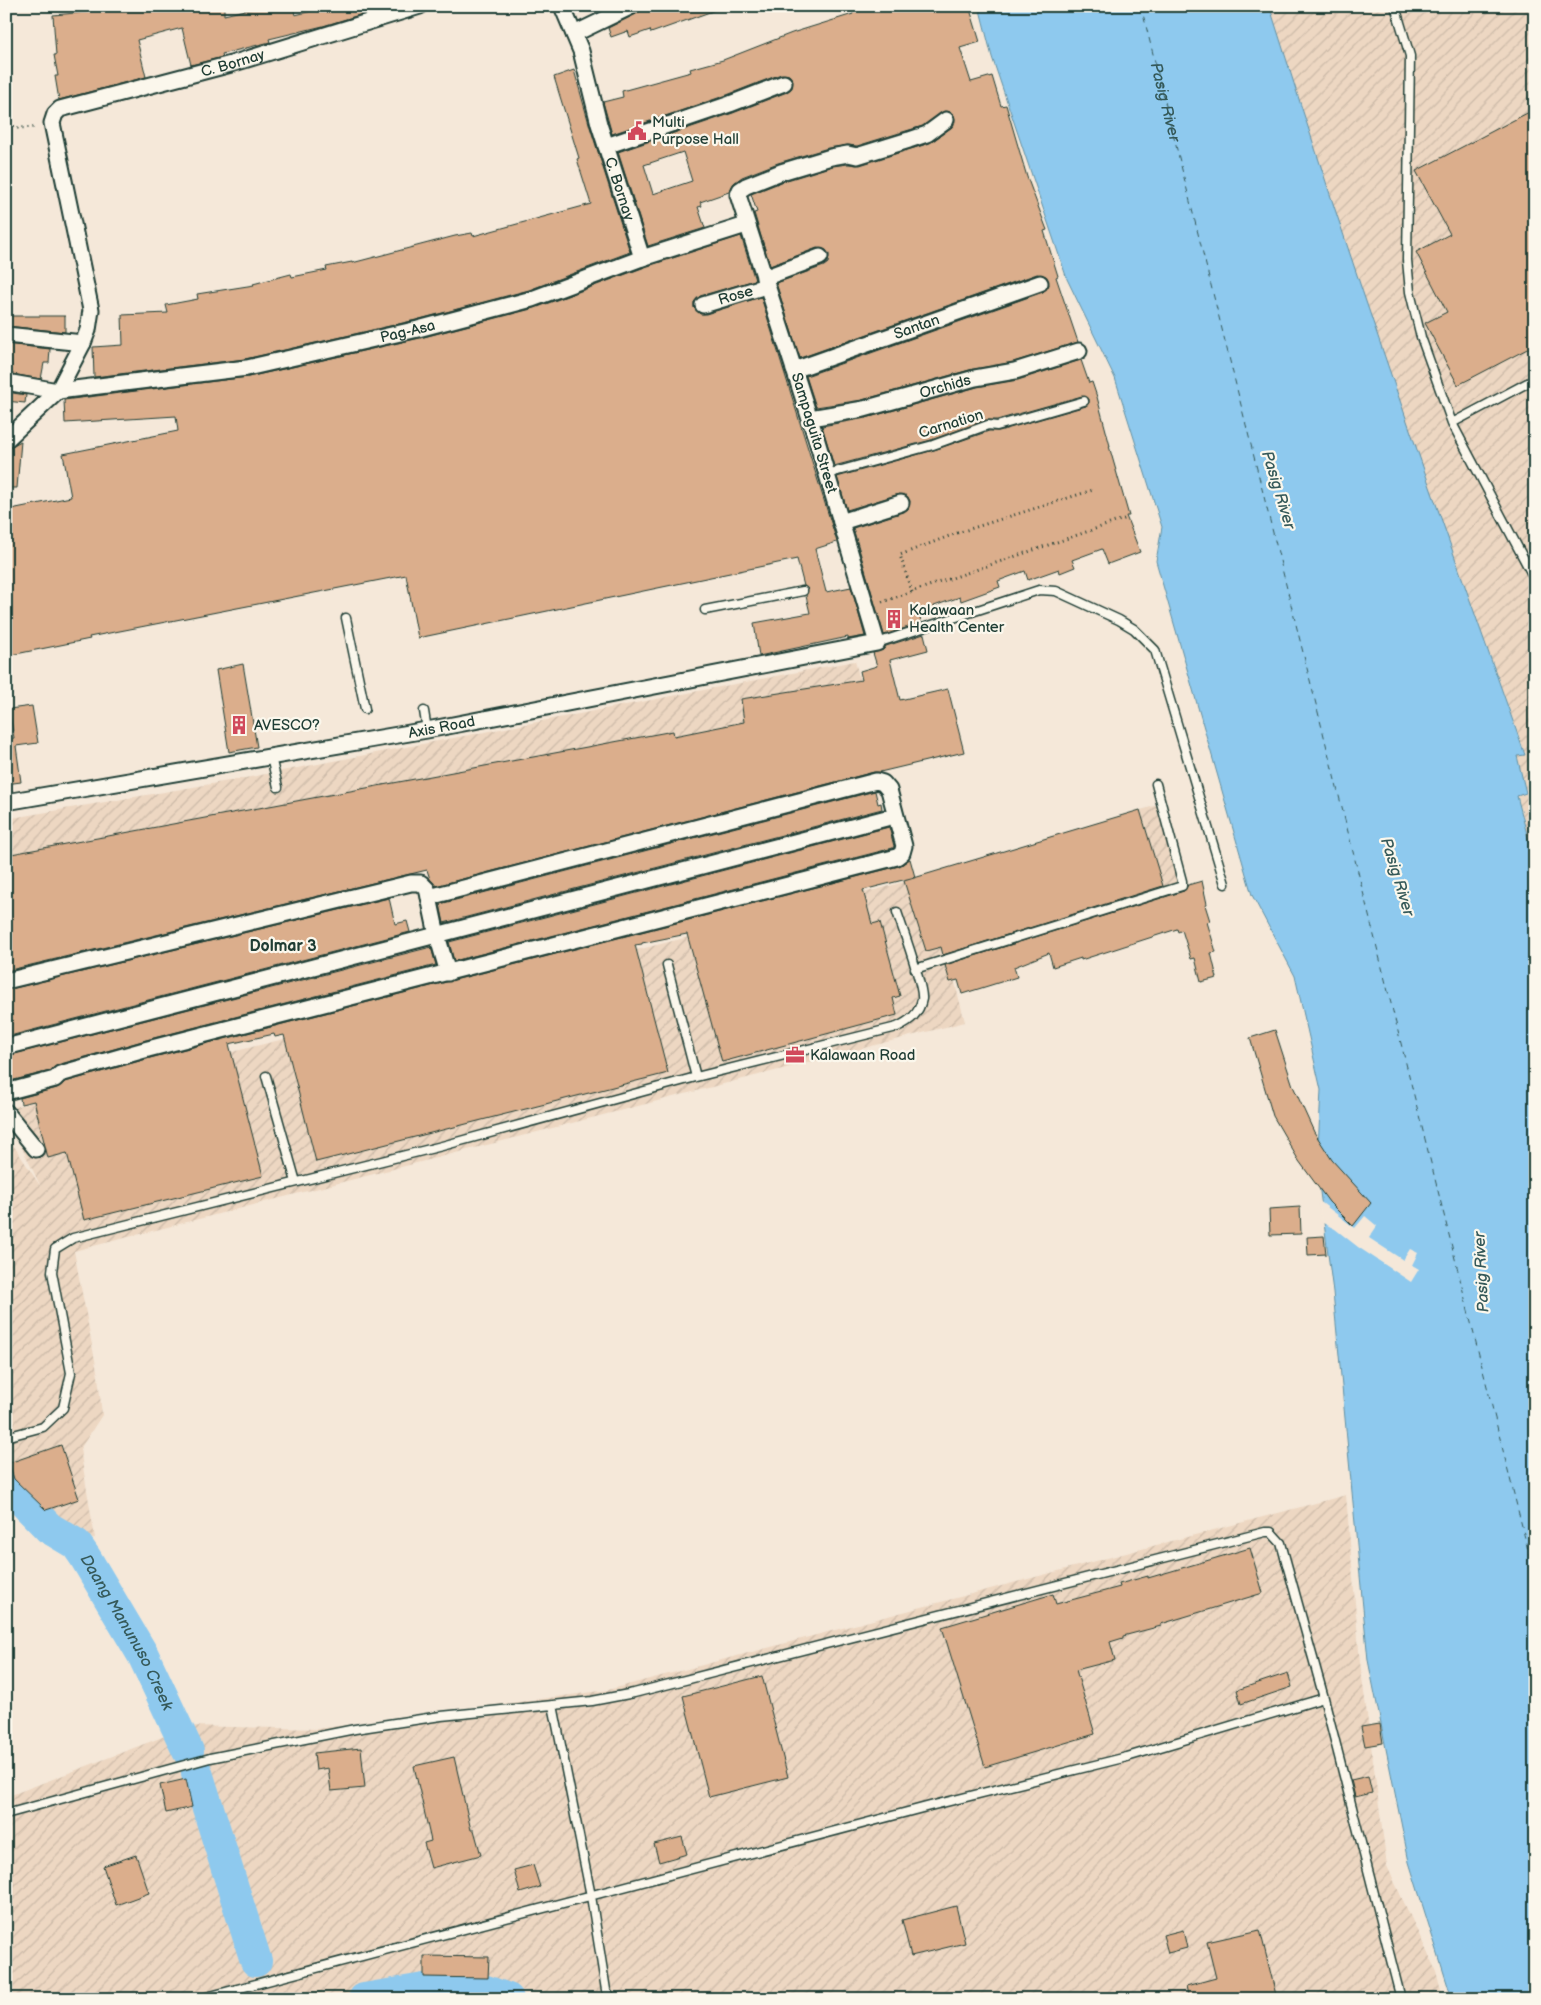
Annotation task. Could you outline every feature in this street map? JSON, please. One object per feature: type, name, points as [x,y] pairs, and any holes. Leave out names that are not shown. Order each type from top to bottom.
[{"type":"street","name":"C. Bornay","points":[[52,124],[55,114],[60,109],[231,64],[420,6]]},
{"type":"street","name":"C. Bornay","points":[[562,6],[581,51],[606,146],[642,258]]},
{"type":"street","points":[[574,34],[632,6]]},
{"type":"street","points":[[606,146],[730,104],[784,83]]},
{"type":"street","name":"Sampaguita Street","points":[[877,643],[810,418],[738,195],[740,190],[746,186],[781,172],[831,157],[848,154],[857,156],[909,140],[927,134],[946,120]]},
{"type":"street","points":[[6,440],[58,391],[83,343],[88,330],[91,310],[52,124]]},
{"type":"street","name":"Pag-Asa","points":[[6,382],[58,391],[247,368],[332,350],[532,299],[642,258],[746,224]]},
{"type":"street","name":"Rose","points":[[703,306],[765,282],[820,257]]},
{"type":"street","name":"Santan","points":[[794,370],[1040,283]]},
{"type":"street","points":[[6,335],[83,343]]},
{"type":"street","name":"Orchids","points":[[810,418],[864,409],[975,378],[1015,372],[1079,351]]},
{"type":"street","points":[[841,522],[901,503]]},
{"type":"street","name":"Axis Road","points":[[6,802],[427,730],[877,643]]},
{"type":"street","points":[[6,1092],[55,1079],[60,1074],[148,1049],[330,1002],[358,997],[654,918],[897,857],[902,854],[904,846],[894,816],[889,790],[883,782],[876,781],[430,897]]},
{"type":"street","points":[[6,1047],[894,816]]},
{"type":"street","points":[[6,981],[411,883],[421,883],[430,897],[437,935],[448,973]]},
{"type":"street","points":[[6,1112],[36,1149]]},
{"type":"lane","points":[[1395,6],[1410,56],[1406,217],[1410,292],[1421,337],[1452,423],[1535,580]]},
{"type":"lane","points":[[1452,423],[1535,379]]},
{"type":"lane","name":"Carnation","points":[[827,474],[933,444],[988,425],[997,426],[1084,401]]},
{"type":"lane","points":[[877,643],[1039,590],[1049,589],[1084,602],[1134,629],[1155,650],[1225,884]]},
{"type":"lane","points":[[705,610],[803,592]]},
{"type":"lane","points":[[346,618],[365,709]]},
{"type":"lane","points":[[424,711],[427,730]]},
{"type":"lane","points":[[272,757],[278,787]]},
{"type":"lane","points":[[915,969],[1182,886],[1156,784]]},
{"type":"lane","points":[[6,1437],[43,1427],[63,1408],[71,1373],[52,1272],[55,1249],[73,1238],[442,1146],[696,1077],[897,1027],[910,1021],[917,1013],[922,997],[898,912]]},
{"type":"lane","points":[[668,964],[696,1077]]},
{"type":"lane","points":[[266,1076],[296,1182]]},
{"type":"lane","points":[[6,1814],[210,1758],[365,1728],[441,1716],[592,1701],[634,1693],[1265,1532],[1272,1532],[1281,1543],[1324,1698],[1401,1999]]},
{"type":"lane","points":[[199,1999],[939,1804],[1127,1758],[1324,1698]]},
{"type":"lane","points":[[553,1705],[563,1765],[591,1896],[606,1990],[612,1999]]},
{"type":"path","points":[[6,97],[14,126],[33,128],[52,124]]},
{"type":"path","points":[[912,592],[900,555],[957,533],[1093,490]]},
{"type":"path","points":[[866,608],[1128,518]]},
{"type":"shaded area","points":[[1259,6],[1535,6],[1535,865],[1517,795],[1526,793],[1517,756],[1525,754],[1426,479],[1319,165],[1271,12],[1260,13]]},
{"type":"shaded area","points":[[855,661],[880,757],[6,941],[6,819],[240,779]]},
{"type":"shaded area","points":[[1164,803],[1186,892],[951,968],[965,1022],[74,1251],[98,1376],[102,1415],[80,1449],[95,1538],[77,1540],[6,1486],[6,1134],[41,1187],[6,1115],[6,1109],[883,888]]},
{"type":"shaded area","points":[[1346,1495],[1360,1662],[1387,1866],[1436,1971],[1443,1999],[567,1999],[506,1987],[411,1979],[349,1999],[6,1999],[6,1797],[191,1726],[317,1729],[608,1690]]},
{"type":"water","name":"Pasig River","points":[[979,6],[1259,6],[1260,13],[1271,11],[1362,291],[1525,755],[1517,756],[1526,793],[1517,796],[1535,865],[1535,1999],[1452,1999],[1409,1862],[1368,1660],[1333,1292],[1317,1169],[1321,1090],[1295,976],[1252,895],[1156,561],[1162,527],[1115,378],[1067,279],[992,57]]},
{"type":"pier","points":[[1318,1200],[1355,1228],[1365,1216],[1377,1226],[1369,1238],[1403,1260],[1410,1249],[1418,1253],[1412,1265],[1419,1269],[1411,1282],[1358,1247],[1335,1229],[1321,1222]]},
{"type":"building","points":[[85,6],[224,6],[224,15],[263,6],[293,6],[295,15],[333,6],[381,6],[382,8],[323,26],[269,39],[270,42],[222,54],[223,57],[191,65],[182,28],[137,40],[146,77],[59,100],[55,76],[58,76],[54,55],[56,55],[53,15],[87,12]]},
{"type":"building","points":[[641,6],[721,6],[721,8],[651,33],[650,30],[630,37],[628,31],[611,37],[608,28],[636,14]]},
{"type":"building","points":[[869,6],[969,6],[980,42],[960,48],[971,82],[992,76],[1001,106],[1006,105],[1027,177],[1047,230],[1044,231],[1058,276],[1056,277],[1078,342],[1013,362],[973,369],[862,400],[816,407],[806,376],[1043,292],[1049,285],[1046,276],[1037,274],[800,358],[776,283],[824,266],[828,263],[829,254],[826,250],[817,248],[770,266],[754,213],[757,212],[751,194],[784,181],[833,166],[860,165],[930,143],[952,127],[955,119],[954,115],[950,112],[944,111],[923,126],[857,146],[847,145],[828,148],[778,163],[742,177],[734,183],[729,192],[700,202],[702,206],[698,207],[705,228],[648,246],[618,152],[733,113],[787,92],[792,88],[793,80],[789,75],[781,74],[727,95],[612,134],[603,102],[623,97],[622,91],[691,72],[690,69],[723,60],[792,33],[853,14],[852,12]],"holes":[[[683,152],[692,181],[653,194],[644,165]]]},
{"type":"building","points":[[574,70],[630,252],[529,290],[416,320],[245,359],[94,377],[93,347],[123,345],[122,315],[168,313],[166,305],[198,299],[197,294],[254,285],[291,274],[292,277],[327,270],[326,267],[352,263],[455,236],[472,233],[473,236],[591,204],[554,77]]},
{"type":"building","points":[[1535,109],[1535,345],[1458,385],[1425,323],[1447,312],[1416,252],[1450,234],[1416,171]]},
{"type":"building","points":[[741,236],[755,280],[700,296],[694,302],[694,308],[700,314],[706,314],[761,297],[837,542],[815,549],[826,592],[851,587],[865,636],[848,639],[848,637],[759,656],[754,623],[810,613],[806,596],[808,589],[804,586],[797,559],[418,638],[406,575],[89,637],[90,639],[6,656],[6,510],[71,497],[63,454],[178,431],[176,416],[65,423],[64,400],[248,377],[420,338],[535,308],[645,267]]},
{"type":"building","points":[[6,316],[65,316],[65,332],[6,326]]},
{"type":"building","points":[[6,344],[50,349],[49,363],[44,363],[41,379],[6,373]]},
{"type":"building","points":[[1081,360],[1089,383],[1092,382],[1097,397],[1129,516],[1126,516],[1140,552],[1108,564],[1102,549],[1072,560],[1075,567],[1060,573],[1059,569],[1028,580],[1025,571],[998,581],[1000,587],[961,601],[960,597],[934,606],[935,610],[920,616],[921,623],[884,635],[853,528],[904,512],[908,509],[910,501],[907,496],[899,494],[847,510],[837,477],[934,450],[989,431],[999,431],[1086,406],[1089,403],[1089,399],[1082,396],[997,420],[986,420],[931,440],[834,466],[822,426],[866,418],[977,387],[1018,380]]},
{"type":"building","points":[[6,392],[26,395],[25,403],[6,401]]},
{"type":"building","points":[[21,441],[17,488],[6,488],[6,449]]},
{"type":"building","points":[[924,634],[928,650],[890,660],[900,700],[948,689],[964,752],[874,772],[436,886],[430,879],[427,870],[6,971],[6,855],[673,731],[674,736],[744,722],[741,699],[862,680],[860,671],[877,666],[873,653],[883,650],[886,646]]},
{"type":"building","points":[[243,664],[257,747],[229,752],[216,670]]},
{"type":"building","points":[[32,706],[38,743],[16,746],[21,782],[6,784],[6,739],[14,738],[9,709]]},
{"type":"building","points":[[875,791],[878,804],[881,803],[882,809],[444,923],[440,904]]},
{"type":"building","points":[[1140,810],[1163,886],[943,955],[941,947],[926,951],[904,881]]},
{"type":"building","points":[[889,827],[893,848],[454,961],[449,942]]},
{"type":"building","points":[[910,859],[915,877],[863,890],[872,924],[880,922],[900,996],[893,998],[897,1015],[722,1062],[687,934],[642,943],[635,945],[668,1073],[316,1162],[284,1035],[275,1037],[274,1034],[229,1044],[263,1176],[84,1220],[67,1153],[48,1158],[34,1101],[21,1104],[20,1098],[57,1088],[65,1082],[150,1058],[899,866]]},
{"type":"building","points":[[1202,881],[1207,904],[1205,905],[1210,921],[1207,922],[1216,952],[1211,953],[1217,978],[1201,982],[1195,958],[1191,959],[1182,930],[1178,932],[1177,929],[1081,960],[1081,958],[1053,967],[1049,953],[1014,967],[1017,977],[962,994],[958,980],[950,982],[945,965],[1184,891],[1188,885]]},
{"type":"building","points":[[389,898],[395,924],[407,921],[410,932],[6,1037],[6,990]]},
{"type":"building","points":[[431,947],[436,965],[146,1040],[57,1065],[50,1071],[6,1082],[6,1056]]},
{"type":"building","points":[[1275,1030],[1293,1086],[1314,1132],[1332,1160],[1371,1203],[1353,1226],[1329,1202],[1299,1161],[1273,1116],[1250,1038]]},
{"type":"building","points":[[1300,1207],[1301,1234],[1270,1235],[1269,1209]]},
{"type":"building","points":[[1324,1236],[1326,1254],[1308,1255],[1307,1237]]},
{"type":"building","points":[[61,1445],[79,1499],[46,1510],[14,1479],[9,1463]]},
{"type":"building","points":[[1250,1548],[1263,1593],[1161,1624],[1161,1626],[1123,1636],[1123,1638],[1110,1642],[1115,1660],[1076,1670],[1095,1734],[985,1767],[942,1627],[1053,1594],[1056,1604],[1120,1587],[1119,1584],[1148,1576],[1148,1578]]},
{"type":"building","points":[[1288,1673],[1292,1687],[1241,1704],[1237,1690]]},
{"type":"building","points":[[762,1676],[788,1777],[709,1797],[683,1696]]},
{"type":"building","points":[[1380,1724],[1383,1743],[1365,1746],[1361,1727]]},
{"type":"building","points":[[361,1748],[365,1788],[331,1791],[328,1768],[316,1770],[314,1753]]},
{"type":"building","points":[[454,1757],[471,1830],[474,1830],[481,1855],[431,1868],[424,1843],[431,1841],[414,1766]]},
{"type":"building","points":[[1368,1776],[1372,1793],[1355,1797],[1351,1780]]},
{"type":"building","points":[[186,1779],[192,1807],[166,1813],[160,1785]]},
{"type":"building","points":[[682,1837],[687,1854],[659,1862],[654,1844]]},
{"type":"building","points":[[136,1855],[149,1893],[116,1905],[103,1866]]},
{"type":"building","points":[[533,1865],[540,1887],[520,1893],[514,1870]]},
{"type":"building","points":[[956,1906],[965,1943],[911,1956],[902,1920]]},
{"type":"building","points":[[1183,1930],[1187,1948],[1168,1953],[1163,1935]]},
{"type":"building","points":[[1260,1930],[1277,1999],[1189,1999],[1186,1986],[1216,1978],[1207,1942]]},
{"type":"building","points":[[424,1956],[489,1957],[488,1978],[424,1977]]},
{"type":"waterway","name":"Daang Manunuso Creek","points":[[6,1484],[49,1528],[76,1544],[85,1557],[143,1655],[188,1751]]},
{"type":"waterway","name":"Daang Manunuso Creek","points":[[197,1773],[256,1961]]},
{"type":"waterway","points":[[364,1999],[424,1989],[486,1991],[508,1999]]},
{"type":"ferry route","points":[[1141,6],[1535,1578]]},
{"type":"place","name":"Multi Purpose Hall","points":[[637,131]]},
{"type":"place","name":"Kalawaan Health Center","points":[[894,619]]},
{"type":"place","name":"AVESCO?","points":[[239,725]]},
{"type":"place","name":"Kalawaan Road","points":[[795,1055]]},
{"type":"district","name":"Dolmar 3","points":[[283,946]]}]
